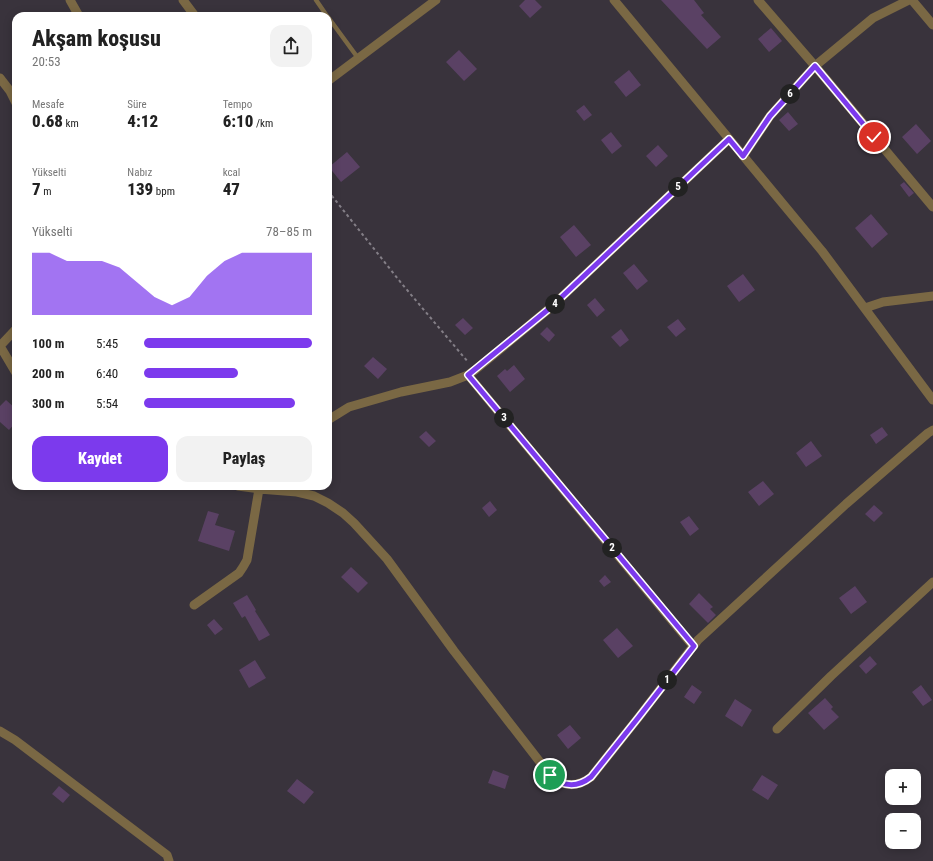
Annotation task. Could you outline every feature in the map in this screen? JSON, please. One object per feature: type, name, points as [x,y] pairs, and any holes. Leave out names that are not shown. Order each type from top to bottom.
[{"type":"street","points":[[70,0],[77,12]]},
{"type":"street","points":[[183,0],[192,12]]},
{"type":"street","points":[[332,78],[436,0]]},
{"type":"street","points":[[614,0],[822,250],[933,400]]},
{"type":"street","points":[[758,0],[933,207]]},
{"type":"street","points":[[743,156],[770,116],[815,66],[873,18],[911,0],[933,25]]},
{"type":"street","points":[[0,78],[12,95]]},
{"type":"street","points":[[332,418],[349,407],[401,392],[450,382],[471,373],[550,308],[729,139]]},
{"type":"street","points":[[865,308],[883,302],[933,296]]},
{"type":"street","points":[[12,333],[0,346],[12,366]]},
{"type":"street","points":[[471,373],[694,646]]},
{"type":"street","points":[[300,490],[343,512],[359,528],[387,559],[454,651],[550,775],[559,782],[565,784],[576,784],[582,783],[591,777],[698,640],[708,630],[846,504],[933,430]]},
{"type":"street","points":[[194,605],[239,573],[247,560],[259,490]]},
{"type":"street","points":[[777,729],[831,676],[933,582]]},
{"type":"street","points":[[0,731],[16,740],[167,854],[169,861]]},
{"type":"lane","points":[[316,0],[325,12]]},
{"type":"lane","points":[[332,22],[358,58]]},
{"type":"path","points":[[332,196],[471,373]]},
{"type":"building","points":[[525,0],[535,0],[542,7],[530,18],[519,6]]},
{"type":"building","points":[[661,0],[694,0],[704,13],[701,15],[721,37],[707,49]]},
{"type":"building","points":[[771,28],[782,41],[769,52],[758,39]]},
{"type":"building","points":[[459,50],[477,69],[464,81],[446,62]]},
{"type":"building","points":[[629,70],[641,85],[626,97],[614,82]]},
{"type":"building","points":[[584,105],[592,115],[584,121],[576,111]]},
{"type":"building","points":[[788,112],[798,124],[789,131],[779,120]]},
{"type":"building","points":[[916,124],[931,141],[917,154],[902,137]]},
{"type":"building","points":[[611,132],[622,146],[612,154],[601,140]]},
{"type":"building","points":[[658,145],[668,156],[656,167],[646,156]]},
{"type":"building","points":[[347,152],[360,167],[341,182],[332,171],[332,164]]},
{"type":"building","points":[[904,182],[914,193],[909,197],[900,185]]},
{"type":"building","points":[[871,214],[888,234],[872,248],[855,228]]},
{"type":"building","points":[[574,225],[591,245],[576,257],[560,237]]},
{"type":"building","points":[[634,264],[648,281],[637,290],[623,273]]},
{"type":"building","points":[[743,274],[755,290],[739,302],[727,286]]},
{"type":"building","points":[[595,298],[605,310],[597,317],[587,305]]},
{"type":"building","points":[[463,318],[473,328],[465,335],[455,325]]},
{"type":"building","points":[[678,319],[686,329],[676,337],[667,327]]},
{"type":"building","points":[[547,327],[555,335],[549,342],[540,334]]},
{"type":"building","points":[[621,329],[629,340],[620,347],[611,337]]},
{"type":"building","points":[[373,357],[387,369],[378,379],[364,366]]},
{"type":"building","points":[[514,365],[525,379],[510,392],[497,376],[505,369],[507,371]]},
{"type":"building","points":[[6,400],[12,405],[12,427],[9,430],[0,422],[0,406]]},
{"type":"building","points":[[882,427],[888,435],[876,444],[870,435]]},
{"type":"building","points":[[426,431],[436,441],[429,447],[419,437]]},
{"type":"building","points":[[811,441],[822,456],[806,467],[796,453]]},
{"type":"building","points":[[763,481],[774,494],[759,506],[748,492]]},
{"type":"building","points":[[490,501],[497,510],[489,517],[482,508]]},
{"type":"building","points":[[874,505],[883,513],[874,522],[865,514]]},
{"type":"building","points":[[208,511],[219,514],[215,525],[235,531],[229,551],[198,541]]},
{"type":"building","points":[[689,516],[699,529],[690,536],[680,522]]},
{"type":"building","points":[[351,567],[368,583],[358,593],[341,577]]},
{"type":"building","points":[[605,575],[611,582],[604,587],[599,581]]},
{"type":"building","points":[[855,586],[867,602],[851,614],[839,598]]},
{"type":"building","points":[[699,593],[713,607],[710,609],[716,615],[708,623],[689,604]]},
{"type":"building","points":[[247,595],[270,635],[259,641],[245,616],[242,618],[233,603]]},
{"type":"building","points":[[214,619],[223,629],[215,635],[207,625]]},
{"type":"building","points":[[617,628],[633,646],[618,658],[603,640]]},
{"type":"building","points":[[870,656],[877,664],[866,674],[859,666]]},
{"type":"building","points":[[255,660],[266,678],[249,688],[239,670]]},
{"type":"building","points":[[692,685],[702,692],[694,704],[684,697]]},
{"type":"building","points":[[921,685],[932,700],[923,706],[912,692]]},
{"type":"building","points":[[825,698],[833,707],[831,709],[839,717],[824,730],[808,713]]},
{"type":"building","points":[[735,699],[752,710],[742,727],[725,716]]},
{"type":"building","points":[[570,725],[581,738],[568,749],[557,735]]},
{"type":"building","points":[[493,770],[509,776],[505,789],[488,783]]},
{"type":"building","points":[[762,775],[778,785],[768,800],[752,790]]},
{"type":"building","points":[[297,779],[314,792],[304,804],[287,791]]},
{"type":"building","points":[[59,786],[70,795],[63,803],[52,794]]},
{"type":"route","points":[[550,775],[559,782],[571,785],[582,783],[591,777],[694,646],[468,375],[550,308],[729,139],[743,156],[770,116],[815,66],[874,137]]}]
